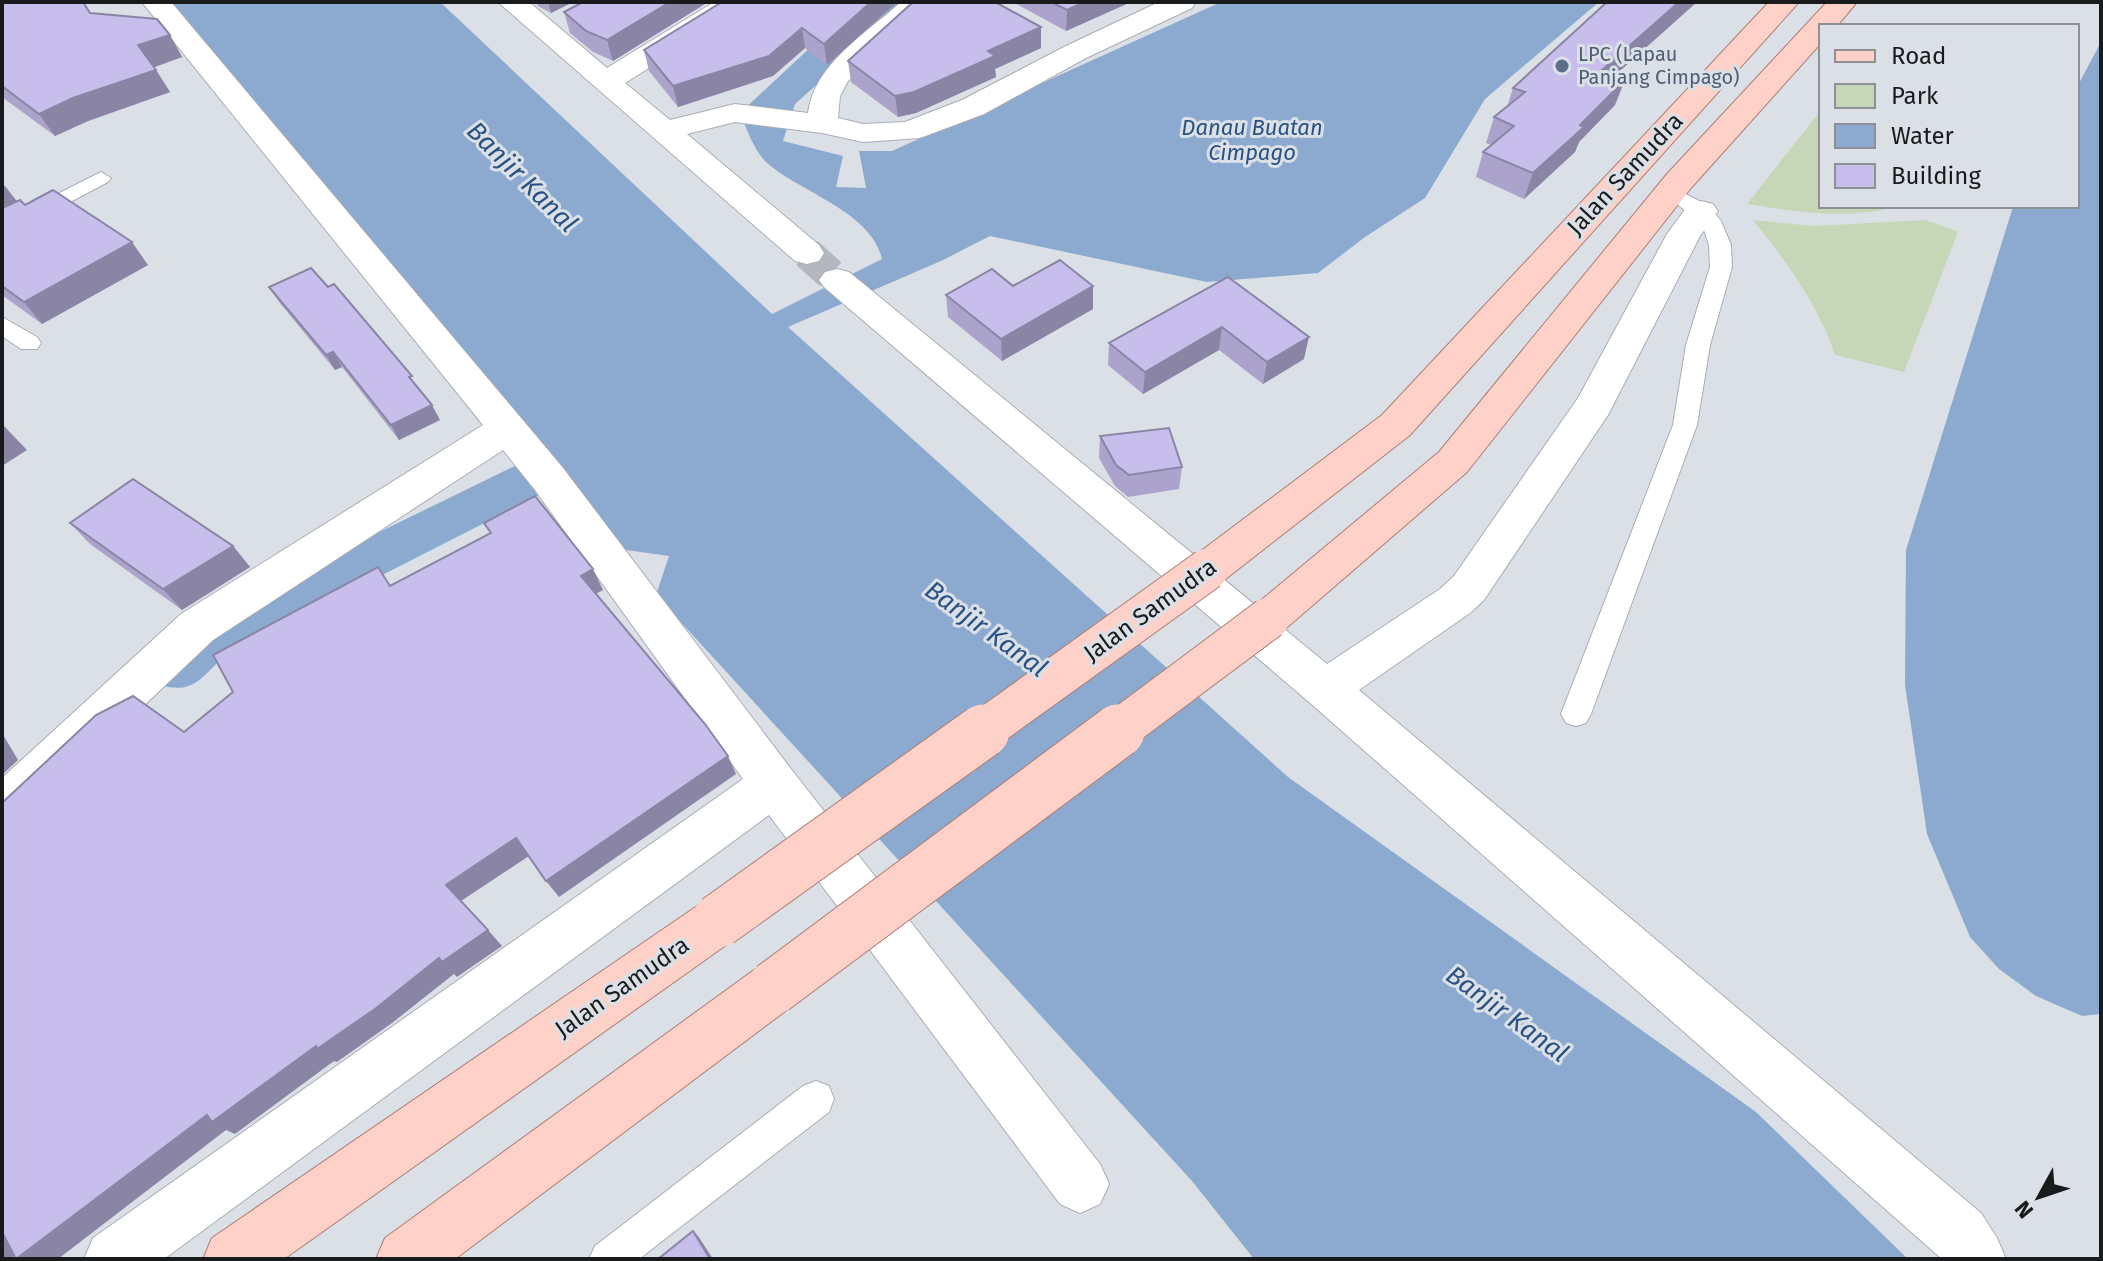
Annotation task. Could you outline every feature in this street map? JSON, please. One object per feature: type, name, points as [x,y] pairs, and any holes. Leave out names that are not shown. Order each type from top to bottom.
[{"type":"main road","name":"Jalan Samudra","points":[[233,1259],[731,912],[1208,569],[1396,425],[1618,180],[1785,2]]},
{"type":"main road","name":"Jalan Samudra","points":[[1825,24],[1843,2]]},
{"type":"main road","name":"Jalan Samudra","points":[[406,1259],[1281,608],[1453,462],[1679,200],[1819,31]]},
{"type":"street","points":[[156,2],[549,479],[774,784],[1080,1184]]},
{"type":"street","points":[[512,2],[556,25],[605,82],[807,253]]},
{"type":"street","points":[[605,82],[734,2]]},
{"type":"street","points":[[813,123],[835,77],[918,2]]},
{"type":"street","points":[[663,131],[735,113],[878,135],[909,131],[973,107],[1063,45],[1182,2]]},
{"type":"street","points":[[1325,689],[1455,601],[1469,588],[1594,405],[1684,234],[1679,200]]},
{"type":"street","points":[[849,289],[1325,689],[1960,1234],[1976,1259]]},
{"type":"street","points":[[2,809],[197,627],[511,435]]},
{"type":"street","points":[[114,1259],[774,784]]},
{"type":"lane","points":[[2,231],[101,178]]},
{"type":"lane","points":[[1576,714],[1685,425],[1698,345],[1721,267],[1720,245],[1713,226],[1679,200]]},
{"type":"lane","points":[[2,325],[29,343]]},
{"type":"lane","points":[[608,1259],[816,1099]]},
{"type":"green space","points":[[1819,113],[1819,208],[1890,208],[1841,214],[1747,204]]},
{"type":"green space","points":[[1753,220],[1813,226],[1926,220],[1958,232],[1904,372],[1835,355],[1820,318],[1800,284]]},
{"type":"water","points":[[169,2],[440,2],[772,314],[882,259],[875,242],[849,215],[780,173],[761,157],[740,113],[859,2],[909,2],[795,104],[783,141],[843,156],[836,187],[866,188],[859,151],[892,151],[1221,2],[1599,2],[1485,99],[1425,198],[1365,237],[1318,273],[1207,282],[990,236],[941,261],[788,327],[1288,777],[1756,1112],[1908,1259],[1254,1259],[1192,1181],[656,595],[669,556],[619,549]]},
{"type":"water","points":[[2101,42],[2101,1014],[2082,1016],[2036,996],[1999,969],[1970,937],[1927,834],[1905,685],[1906,550],[2013,208],[2079,208],[2079,83]]},
{"type":"building","points":[[2,2],[83,2],[90,13],[157,19],[170,35],[138,45],[156,70],[73,98],[39,114],[2,86]]},
{"type":"building","points":[[583,2],[670,2],[607,40],[586,31],[564,12]]},
{"type":"building","points":[[722,2],[871,2],[824,44],[802,28],[769,56],[673,86],[644,50]]},
{"type":"building","points":[[913,2],[995,2],[1041,27],[988,51],[995,56],[914,92],[895,96],[848,61]]},
{"type":"building","points":[[1051,2],[1085,2],[1067,10]]},
{"type":"building","points":[[1607,2],[1679,2],[1601,71],[1625,80],[1580,125],[1584,127],[1533,173],[1483,152],[1514,126],[1494,117],[1525,92],[1513,88]]},
{"type":"building","points":[[53,190],[132,242],[24,302],[2,286],[2,208],[20,200],[25,205]]},
{"type":"building","points":[[1060,260],[1093,286],[1001,339],[946,295],[992,269],[1013,286]]},
{"type":"building","points":[[311,268],[328,287],[334,284],[412,376],[409,377],[432,405],[391,425],[333,352],[326,355],[269,287]]},
{"type":"building","points":[[1228,277],[1309,337],[1267,362],[1222,327],[1145,372],[1109,343]]},
{"type":"building","points":[[1169,428],[1182,467],[1129,475],[1116,465],[1100,436]]},
{"type":"building","points":[[133,479],[233,546],[163,589],[70,523]]},
{"type":"building","points":[[535,496],[593,569],[581,576],[705,724],[728,756],[546,881],[516,838],[446,885],[488,930],[442,962],[439,958],[375,1009],[317,1049],[316,1046],[212,1122],[207,1115],[16,1259],[2,1232],[2,803],[96,715],[133,696],[184,732],[233,692],[213,655],[378,567],[390,586],[491,533],[484,523]]},
{"type":"building","points":[[693,1231],[710,1259],[658,1259]]},
{"type":"waterway","points":[[176,668],[207,640],[590,449]]},
{"type":"tunnel","points":[[807,253],[837,280]]},
{"type":"place","name":"LPC (Lapau Panjang Cimpago)","points":[[1562,66]]},
{"type":"water label","name":"Danau Buatan Cimpago","points":[[1252,140]]},
{"type":"water label","name":"Banjir Kanal","points":[[522,177]]},
{"type":"water label","name":"Banjir Kanal","points":[[986,629]]},
{"type":"water label","name":"Banjir Kanal","points":[[1507,1014]]}]
